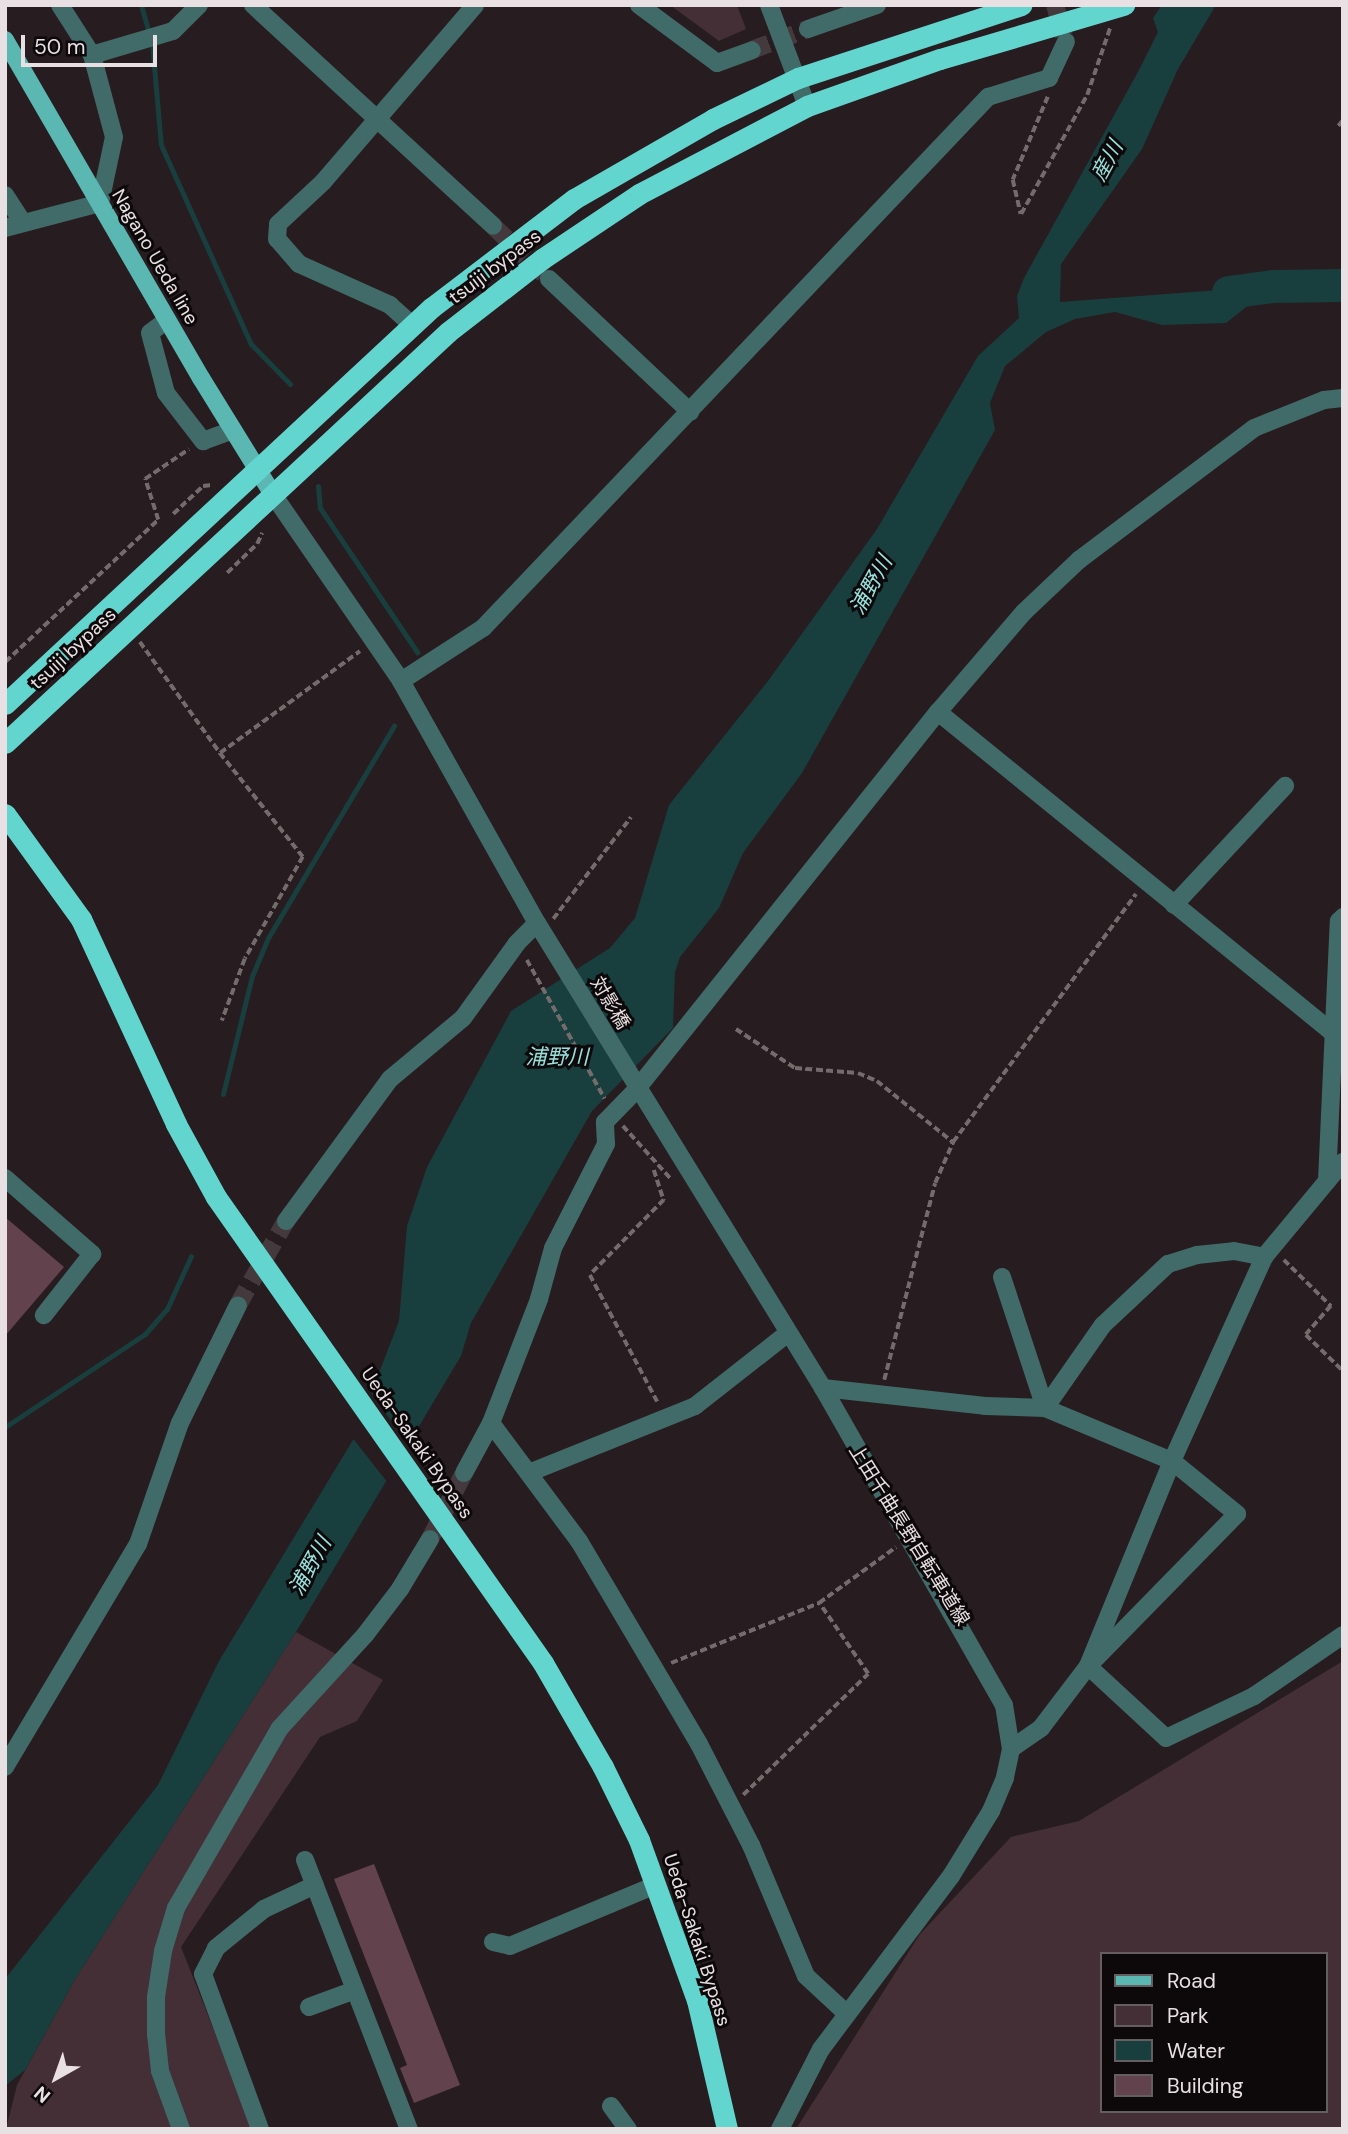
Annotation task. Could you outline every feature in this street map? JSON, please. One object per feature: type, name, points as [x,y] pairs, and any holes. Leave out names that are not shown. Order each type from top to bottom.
[{"type":"highway","name":"tsuiji bypass","points":[[5,704],[257,467],[412,326],[527,232],[623,168],[798,78],[1021,5]]},
{"type":"highway","name":"tsuiji bypass","points":[[5,743],[448,332],[542,258],[639,194],[807,106],[940,59],[1121,6]]},
{"type":"highway","name":"Ueda-Sakaki Bypass","points":[[5,814],[81,919],[196,1164],[289,1302],[417,1480],[543,1663],[603,1767],[656,1885],[696,2000],[727,2129]]},
{"type":"main road","name":"Nagano Ueda line","points":[[5,40],[167,320],[272,493]]},
{"type":"street","points":[[5,228],[22,221],[100,203],[114,137],[92,55],[60,5]]},
{"type":"street","points":[[92,55],[173,31],[199,5]]},
{"type":"street","points":[[253,5],[493,226]]},
{"type":"street","points":[[412,326],[390,304],[299,264],[277,239],[278,224],[323,182],[376,117],[475,5]]},
{"type":"street","points":[[639,5],[717,62],[752,50]]},
{"type":"street","points":[[769,5],[807,106]]},
{"type":"street","points":[[808,29],[877,5]]},
{"type":"street","points":[[401,681],[483,628],[988,97],[1049,78],[1066,42]]},
{"type":"street","points":[[5,195],[22,221]]},
{"type":"street","points":[[549,279],[690,412]]},
{"type":"street","points":[[167,320],[150,333],[166,393],[203,441],[233,430]]},
{"type":"street","points":[[464,1473],[491,1423],[539,1299],[553,1248],[606,1143],[605,1122],[611,1109],[634,1085],[938,712],[1024,612],[1079,560],[1254,428],[1325,400],[1343,398]]},
{"type":"street","name":"対影橋","points":[[272,493],[401,681],[634,1085],[823,1388],[901,1541],[992,1680],[1004,1705],[1011,1749]]},
{"type":"street","points":[[938,712],[1339,1038]]},
{"type":"street","points":[[1174,905],[1285,786]]},
{"type":"street","points":[[1327,1181],[1339,1038],[1338,931],[1343,918]]},
{"type":"street","points":[[286,1221],[390,1079],[463,1018],[489,988],[517,943],[544,933]]},
{"type":"street","points":[[1088,1666],[1172,1461],[1268,1252],[1343,1163]]},
{"type":"street","points":[[5,1178],[92,1254],[44,1315]]},
{"type":"street","points":[[1045,1408],[1103,1325],[1168,1264],[1197,1255],[1234,1251],[1268,1252]]},
{"type":"street","points":[[1002,1278],[1045,1408]]},
{"type":"street","points":[[5,1767],[138,1544],[170,1446],[238,1306]]},
{"type":"street","points":[[531,1472],[695,1406],[788,1333]]},
{"type":"street","points":[[780,2129],[821,2049],[975,1841],[1006,1778],[1011,1749],[1041,1728],[1088,1666],[1237,1514],[1172,1461],[1045,1408],[985,1406],[881,1392],[823,1388]]},
{"type":"street","points":[[491,1423],[531,1472],[579,1541],[731,1806],[806,1976],[846,2013]]},
{"type":"street","points":[[181,2129],[160,2071],[156,2022],[163,1951],[176,1908],[280,1728],[365,1635],[430,1539]]},
{"type":"street","points":[[1088,1666],[1166,1738],[1254,1696],[1343,1635]]},
{"type":"street","points":[[305,1860],[409,2129]]},
{"type":"street","points":[[260,2129],[203,1974],[216,1948],[264,1909],[315,1885]]},
{"type":"street","points":[[493,1942],[510,1946],[656,1885]]},
{"type":"street","points":[[309,2007],[355,1990]]},
{"type":"street","points":[[611,2106],[628,2129]]},
{"type":"path","points":[[1049,78],[1047,107],[1013,180],[1021,214],[1087,95],[1121,6]]},
{"type":"path","points":[[1338,126],[1343,120]]},
{"type":"path","points":[[169,529],[159,520],[145,479],[203,441]]},
{"type":"path","points":[[173,514],[203,486]]},
{"type":"path","points":[[5,662],[159,520]]},
{"type":"path","points":[[227,573],[257,544],[262,533]]},
{"type":"path","points":[[130,627],[219,753],[303,857],[245,959],[222,1021]]},
{"type":"path","points":[[219,753],[374,641]]},
{"type":"path","points":[[544,933],[631,817]]},
{"type":"path","points":[[881,1392],[919,1238],[953,1142],[1146,881]]},
{"type":"path","points":[[530,966],[611,1109],[673,1181]]},
{"type":"path","points":[[736,1029],[795,1068],[858,1073],[877,1081],[953,1142]]},
{"type":"path","points":[[653,1170],[664,1200],[590,1275],[665,1418]]},
{"type":"path","points":[[1268,1252],[1331,1306],[1306,1335],[1343,1371]]},
{"type":"path","points":[[652,1670],[819,1602],[901,1541]]},
{"type":"path","name":"上田千曲長野自転車道線","points":[[901,1541],[905,1557]]},
{"type":"path","points":[[731,1806],[868,1674],[819,1602]]},
{"type":"green space","points":[[670,5],[737,5],[746,29],[719,41]]},
{"type":"green space","points":[[296,1632],[383,1680],[357,1721],[320,1737],[181,1947],[253,2129],[6,2129],[17,2085],[74,1981]]},
{"type":"green space","points":[[1343,1661],[1343,2129],[796,2129],[920,1934],[1011,1837],[1079,1821]]},
{"type":"water","name":"浦野川","points":[[1162,5],[1216,5],[1178,69],[1142,149],[1061,264],[1060,302],[1273,286],[1226,323],[1162,325],[1115,312],[1075,319],[1046,332],[1005,366],[990,403],[995,430],[802,773],[743,853],[719,908],[680,957],[675,972],[673,1028],[592,1111],[471,1323],[461,1356],[296,1632],[74,1981],[25,2070],[5,2086],[5,1979],[158,1785],[219,1661],[353,1440],[399,1321],[407,1226],[427,1167],[511,1011],[610,948],[635,918],[669,805],[768,681],[877,529],[978,356],[1019,318],[1017,296],[1024,278],[1139,70],[1158,32],[1153,18]]},
{"type":"pier","points":[[369,1390],[410,1447],[388,1483],[351,1436]]},
{"type":"building","points":[[5,1217],[64,1267],[5,1336]]},
{"type":"building","points":[[374,1864],[460,2085],[414,2103],[400,2068],[407,2065],[334,1879]]},
{"type":"waterway","points":[[141,5],[152,43],[161,145],[251,344],[290,384]]},
{"type":"waterway","name":"浦野川","points":[[1228,292],[1273,286],[1343,285]]},
{"type":"waterway","points":[[318,486],[320,508],[417,652]]},
{"type":"waterway","points":[[223,1094],[252,976],[268,938],[394,726]]},
{"type":"waterway","points":[[5,1427],[145,1334],[167,1309],[191,1256]]},
{"type":"tunnel","points":[[1055,5],[1064,36]]},
{"type":"tunnel","points":[[752,50],[808,29]]},
{"type":"tunnel","points":[[493,226],[544,274]]},
{"type":"tunnel","points":[[238,1305],[286,1221]]},
{"type":"tunnel","points":[[430,1539],[464,1473]]},
{"type":"water label","name":"産川","points":[[1107,161]]}]
